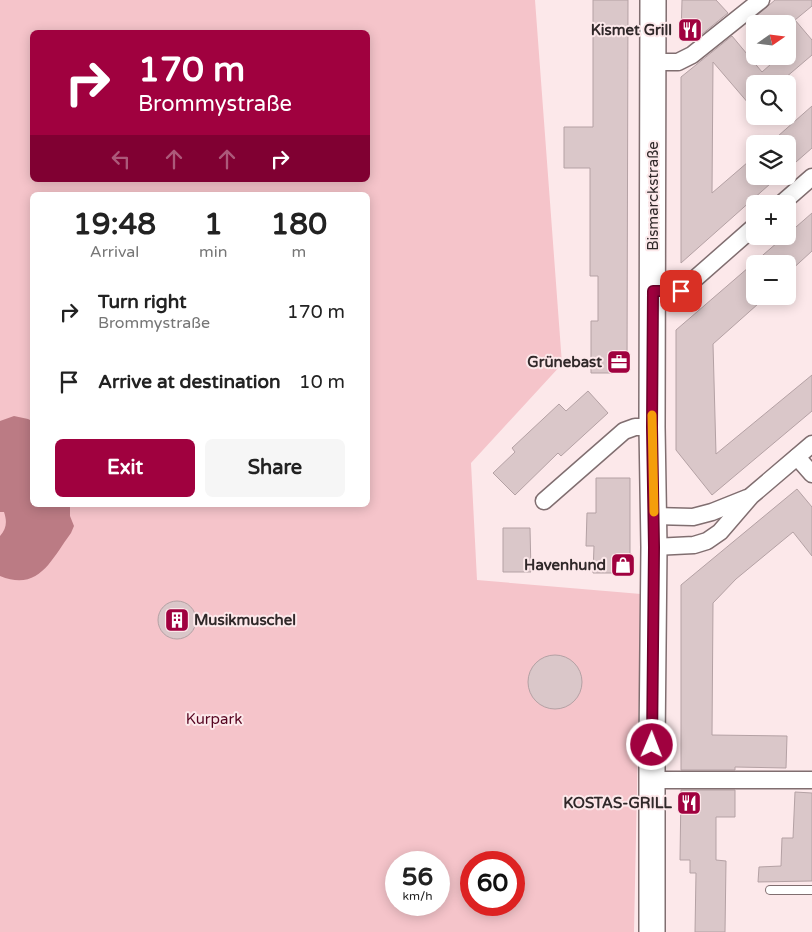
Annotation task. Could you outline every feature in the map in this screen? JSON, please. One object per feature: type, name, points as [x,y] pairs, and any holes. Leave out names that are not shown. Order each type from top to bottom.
[{"type":"main road","name":"Bismarckstraße","points":[[652,932],[654,547],[652,427],[653,0]]},
{"type":"street","points":[[653,62],[678,62],[692,54],[761,0]]},
{"type":"street","points":[[791,195],[812,176]]},
{"type":"street","points":[[653,291],[681,291],[746,234]]},
{"type":"street","points":[[544,501],[624,431],[635,427],[652,427]]},
{"type":"street","points":[[654,547],[694,545],[707,541],[720,532],[751,496],[812,444]]},
{"type":"street","points":[[797,457],[812,474]]},
{"type":"street","points":[[654,516],[692,517],[712,512],[751,496]]},
{"type":"street","points":[[652,780],[812,780]]},
{"type":"lane","points":[[770,890],[812,890]]},
{"type":"green space","name":"Kurpark","points":[[0,0],[535,0],[562,364],[471,463],[477,580],[641,594],[634,932],[0,932]]},
{"type":"shaded area","points":[[14,416],[30,420],[30,507],[70,507],[70,516],[74,526],[71,533],[43,571],[25,580],[13,580],[0,576],[0,536],[6,521],[4,512],[0,512],[0,421]]},
{"type":"building","points":[[593,0],[628,0],[627,373],[591,373],[591,321],[598,321],[598,276],[590,276],[590,168],[564,168],[564,127],[593,127]]},
{"type":"building","points":[[682,0],[716,0],[728,13],[696,39],[681,35]]},
{"type":"building","points":[[775,0],[812,0],[812,6],[796,19],[796,15],[758,15]]},
{"type":"building","points":[[796,21],[812,40],[812,55],[789,75],[746,75],[746,100],[713,62],[712,193],[746,164],[746,185],[769,185],[758,195],[746,195],[746,205],[681,263],[681,77],[732,36],[746,53],[746,65],[756,65],[762,72],[770,65],[796,65]]},
{"type":"building","points":[[812,106],[812,148],[796,162],[796,135],[779,135],[790,125],[796,125],[796,120]]},
{"type":"building","points":[[812,213],[812,251],[796,266],[796,255],[763,255],[775,245],[796,245],[796,227]]},
{"type":"building","points":[[746,270],[746,305],[757,305],[713,344],[716,454],[812,375],[812,411],[712,495],[676,450],[676,330]]},
{"type":"building","points":[[588,391],[608,413],[561,456],[558,453],[515,495],[493,473],[515,452],[512,448],[559,404],[566,411]]},
{"type":"building","points":[[596,478],[630,478],[630,573],[593,573],[594,546],[586,546],[587,513],[596,513]]},
{"type":"building","points":[[797,489],[812,507],[812,556],[793,532],[736,579],[713,603],[712,735],[787,736],[786,768],[735,767],[735,770],[681,770],[681,585]]},
{"type":"building","points":[[503,528],[530,528],[531,572],[503,572]]},
{"type":"building","name":"Musikmuschel","points":[[177,601],[190,607],[196,620],[190,633],[177,639],[164,633],[158,620],[164,607]]},
{"type":"building","points":[[550,655],[560,655],[570,659],[578,667],[582,682],[578,697],[570,705],[560,709],[550,709],[540,705],[532,697],[528,687],[528,677],[532,667],[540,659]]},
{"type":"building","points":[[681,790],[735,790],[735,817],[716,817],[716,860],[726,861],[725,932],[695,932],[696,873],[690,873],[690,860],[680,860]]},
{"type":"building","points":[[795,792],[812,793],[812,881],[758,882],[759,867],[781,866],[782,838],[793,838]]},
{"type":"slow traffic","points":[[652,415],[654,512]]},
{"type":"place","name":"Kismet Grill","points":[[690,30]]},
{"type":"place","name":"Grünebast","points":[[619,362]]},
{"type":"place","name":"Havenhund","points":[[623,565]]},
{"type":"place","name":"Musikmuschel","points":[[177,620]]},
{"type":"place","name":"KOSTAS-GRILL","points":[[689,803]]},
{"type":"route","points":[[652,745],[654,547],[652,427],[653,291],[681,291]]}]
